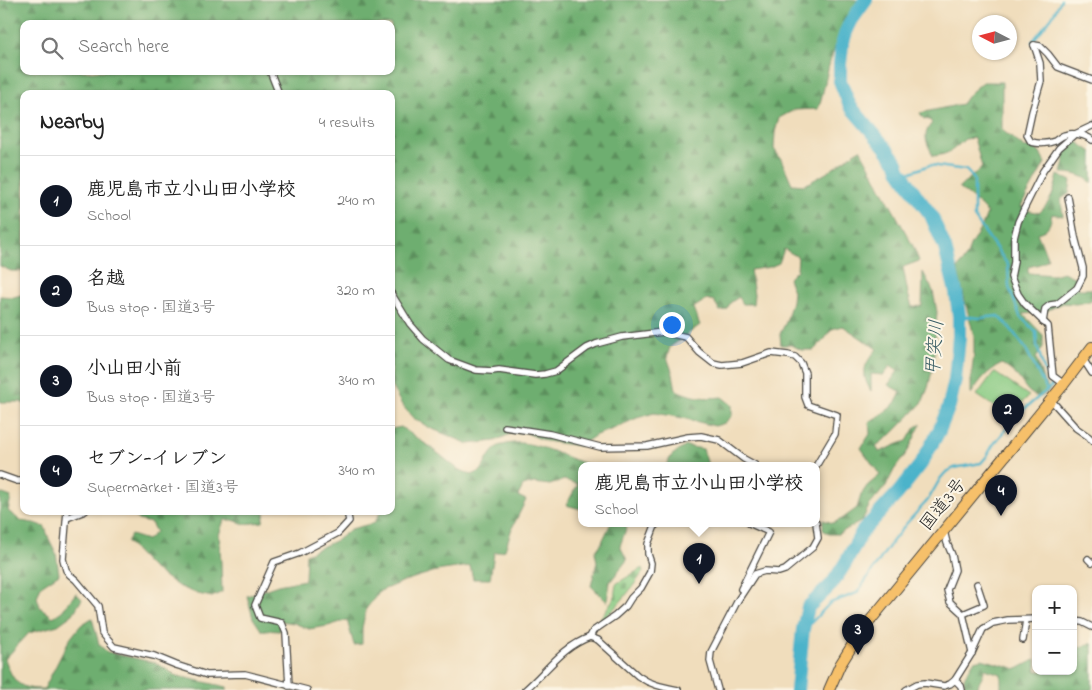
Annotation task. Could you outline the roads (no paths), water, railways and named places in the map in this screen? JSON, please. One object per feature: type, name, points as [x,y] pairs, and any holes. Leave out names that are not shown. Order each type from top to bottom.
[{"type":"highway","name":"国道3号","points":[[830,690],[840,665],[860,633],[1064,384],[1092,347]]},
{"type":"street","points":[[1092,80],[1058,67],[1040,46],[1034,46],[1040,63],[1042,81],[1027,135],[1031,142],[1039,144],[1054,141],[1066,134],[1089,137],[1092,140]]},
{"type":"street","points":[[272,75],[277,90]]},
{"type":"street","points":[[1064,384],[1053,376],[1048,326],[1025,304],[1018,294],[1011,277],[1014,262],[1014,238],[1024,209],[1043,171],[1059,148],[1075,134],[1092,126]]},
{"type":"street","points":[[1044,322],[1045,308],[1057,304],[1077,288],[1083,276],[1083,268],[1068,198]]},
{"type":"street","points":[[395,300],[410,324],[423,339],[449,360],[476,370],[499,370],[535,375],[544,374],[556,371],[587,348],[596,344],[663,332],[686,337],[699,352],[713,363],[722,366],[742,363],[771,353],[795,357],[801,363],[805,373],[805,397],[808,404],[837,414],[835,434],[818,462]]},
{"type":"street","points":[[1083,358],[1092,373]]},
{"type":"street","points":[[1051,400],[1076,428],[1092,441]]},
{"type":"street","points":[[505,427],[550,434],[600,448],[647,446],[701,436],[719,440],[750,462]]},
{"type":"street","points":[[0,475],[20,481]]},
{"type":"street","points":[[67,515],[63,559],[66,570],[98,606],[102,632],[114,647],[154,656],[206,675],[245,674],[306,690]]},
{"type":"street","points":[[289,686],[286,633],[282,623],[260,618],[255,605],[274,562],[300,553],[338,533],[349,520],[348,515]]},
{"type":"street","points":[[525,690],[566,650],[590,637],[594,631],[615,616],[642,588],[650,572],[651,563],[648,554],[648,544],[654,527]]},
{"type":"street","points":[[738,600],[739,594],[769,532],[758,527]]},
{"type":"street","points":[[718,690],[710,661],[711,652],[738,600],[755,574],[765,571],[779,572],[786,570],[813,547],[818,538],[817,527]]},
{"type":"street","points":[[944,531],[955,570],[947,590],[950,602],[963,614],[972,653]]},
{"type":"street","points":[[963,614],[984,605],[977,584]]},
{"type":"street","points":[[906,690],[917,684],[944,686],[950,684],[956,680],[972,653],[983,629],[993,623],[1008,620],[1032,619]]},
{"type":"street","points":[[1023,640],[1026,620]]},
{"type":"street","points":[[1077,621],[1092,627]]},
{"type":"street","points":[[1016,632],[1024,633]]},
{"type":"street","points":[[590,637],[598,640],[644,681],[678,690]]},
{"type":"street","points":[[956,680],[962,690]]},
{"type":"waterway","name":"甲突川","points":[[797,690],[803,629],[808,607],[832,584],[862,532],[898,493],[921,464],[939,431],[949,406],[955,380],[959,316],[956,292],[945,248],[931,215],[900,171],[897,163],[850,106],[840,81],[842,45],[846,32],[851,21],[866,0]]},
{"type":"waterway","points":[[1032,42],[1052,17],[1061,0]]},
{"type":"waterway","points":[[803,629],[830,603],[857,593],[892,542],[928,500],[945,473],[954,468],[981,463],[993,445],[1023,410],[1052,386],[1044,370],[1037,345],[1036,332],[1020,316],[1009,287],[1008,265],[974,217],[974,179],[966,170],[930,165],[903,175]]},
{"type":"waterway","points":[[959,316],[980,318],[998,316],[1007,324],[1026,349],[1047,390]]},
{"type":"place","name":"名越","points":[[1008,435]]},
{"type":"place","name":"セブン-イレブン","points":[[1001,516]]},
{"type":"place","name":"鹿児島市立小山田小学校","points":[[699,584]]},
{"type":"place","name":"小山田小前","points":[[858,655]]}]
